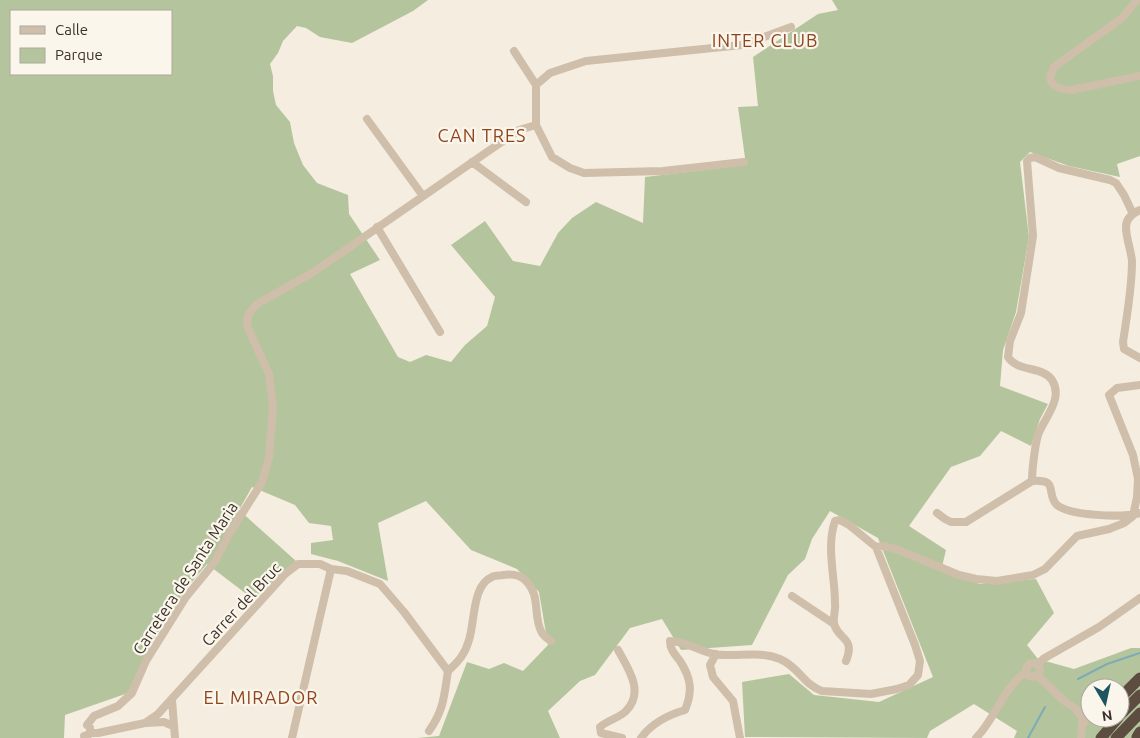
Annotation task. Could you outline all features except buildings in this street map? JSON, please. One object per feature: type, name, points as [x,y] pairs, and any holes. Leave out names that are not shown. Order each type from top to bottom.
[{"type":"highway","points":[[1130,688],[1140,678]]},
{"type":"highway","points":[[1130,705],[1140,695]]},
{"type":"highway","points":[[1116,738],[1140,713]]},
{"type":"highway","points":[[1101,738],[1110,728]]},
{"type":"street","points":[[1137,0],[1122,18],[1054,67],[1050,76],[1054,84],[1059,88],[1071,90],[1140,76]]},
{"type":"street","points":[[536,85],[550,73],[586,61],[742,45],[791,27]]},
{"type":"street","points":[[514,51],[536,85],[536,125],[552,157],[570,168],[584,173],[663,171],[744,162]]},
{"type":"street","points":[[366,119],[422,196]]},
{"type":"street","points":[[440,332],[377,227],[519,130],[536,125]]},
{"type":"street","points":[[1032,481],[1038,436],[1052,408],[1055,392],[1051,379],[1046,375],[1016,364],[1008,357],[1010,340],[1021,313],[1033,236],[1027,162],[1030,158],[1035,157],[1059,168],[1110,180],[1119,186],[1136,212],[1128,220],[1126,227],[1132,275],[1123,346],[1128,352],[1140,358]]},
{"type":"street","points":[[472,162],[526,202]]},
{"type":"street","name":"Carretera de Santa Maria","points":[[86,733],[94,716],[118,706],[132,692],[146,661],[186,597],[214,564],[228,536],[262,482],[269,458],[273,406],[269,374],[248,328],[249,313],[257,304],[312,273],[377,227]]},
{"type":"street","points":[[876,547],[884,546],[896,549],[959,575],[997,581],[1032,575],[1045,569],[1077,536],[1109,529],[1124,523],[1136,514],[1138,488],[1135,460],[1109,395],[1117,388],[1140,385]]},
{"type":"street","points":[[937,513],[951,522],[966,522],[1032,481],[1038,480],[1052,488],[1054,500],[1061,507],[1107,517],[1136,514]]},
{"type":"street","points":[[641,738],[654,725],[673,714],[685,710],[691,696],[689,678],[670,648],[670,641],[679,641],[716,654],[767,655],[793,666],[815,689],[822,691],[871,694],[909,685],[918,675],[920,661],[876,547],[840,520],[835,521],[831,532],[836,603],[834,624]]},
{"type":"street","name":"Carrer del Bruc","points":[[86,733],[98,733],[145,723],[158,714],[284,574],[298,564],[320,564],[347,570],[380,584],[404,612],[448,671]]},
{"type":"street","points":[[292,738],[332,568]]},
{"type":"street","points":[[429,731],[439,717],[448,671],[462,657],[470,639],[477,594],[492,576],[513,574],[523,578],[531,586],[535,593],[542,634],[551,641]]},
{"type":"street","points":[[792,596],[834,624],[849,645],[850,651],[846,661]]},
{"type":"street","points":[[1037,665],[1043,659],[1099,627],[1140,598]]},
{"type":"street","points":[[618,650],[632,676],[636,688],[634,699],[628,710],[600,727],[601,733],[622,738]]},
{"type":"street","points":[[716,654],[710,665],[713,677],[733,701],[740,738]]},
{"type":"street","points":[[976,738],[985,728],[1017,677],[1026,671],[1030,664],[1034,663],[1037,665],[1040,670],[1037,675]]},
{"type":"street","points":[[1026,671],[1030,676],[1037,675]]},
{"type":"street","points":[[1037,675],[1064,701],[1080,713]]},
{"type":"street","points":[[172,700],[175,738]]},
{"type":"street","points":[[1072,706],[1080,709]]},
{"type":"street","points":[[1130,717],[1137,734]]},
{"type":"street","points":[[145,723],[164,722],[173,726]]},
{"type":"green space","points":[[0,0],[428,0],[413,11],[352,43],[320,37],[306,28],[297,26],[283,41],[278,53],[270,64],[276,105],[290,122],[294,143],[303,165],[317,183],[348,195],[349,214],[380,260],[350,274],[398,357],[410,362],[426,355],[451,362],[465,345],[487,326],[495,297],[451,245],[485,221],[513,261],[540,266],[558,233],[572,218],[596,202],[643,223],[645,177],[746,165],[738,107],[758,106],[753,57],[818,14],[838,10],[832,0],[1140,0],[1140,156],[1117,164],[1120,177],[1069,166],[1030,152],[1020,162],[1029,237],[1016,312],[1003,350],[1000,386],[1048,404],[1040,419],[1031,446],[1001,431],[980,456],[951,467],[909,526],[946,550],[941,571],[980,584],[1036,579],[1054,613],[1027,645],[1038,659],[1074,669],[1131,648],[1140,648],[1140,738],[1014,738],[1017,731],[974,704],[930,731],[927,738],[745,737],[742,682],[789,674],[814,695],[879,702],[933,677],[878,538],[830,511],[812,539],[805,559],[788,575],[752,645],[681,650],[662,619],[630,628],[595,675],[580,681],[548,711],[560,738],[417,738],[439,736],[467,662],[489,669],[504,663],[523,671],[548,645],[539,592],[517,569],[471,550],[426,501],[378,523],[388,581],[338,561],[311,554],[311,543],[333,540],[331,526],[309,523],[295,505],[252,487],[239,510],[296,561],[253,599],[207,564],[183,594],[162,625],[128,693],[65,715],[64,738],[0,738]]},
{"type":"waterway","points":[[1078,679],[1107,664],[1140,653]]},
{"type":"waterway","points":[[1028,738],[1045,707]]},
{"type":"district","name":"INTER CLUB","points":[[765,41]]},
{"type":"district","name":"CAN TRES","points":[[482,136]]},
{"type":"district","name":"EL MIRADOR","points":[[261,698]]}]
